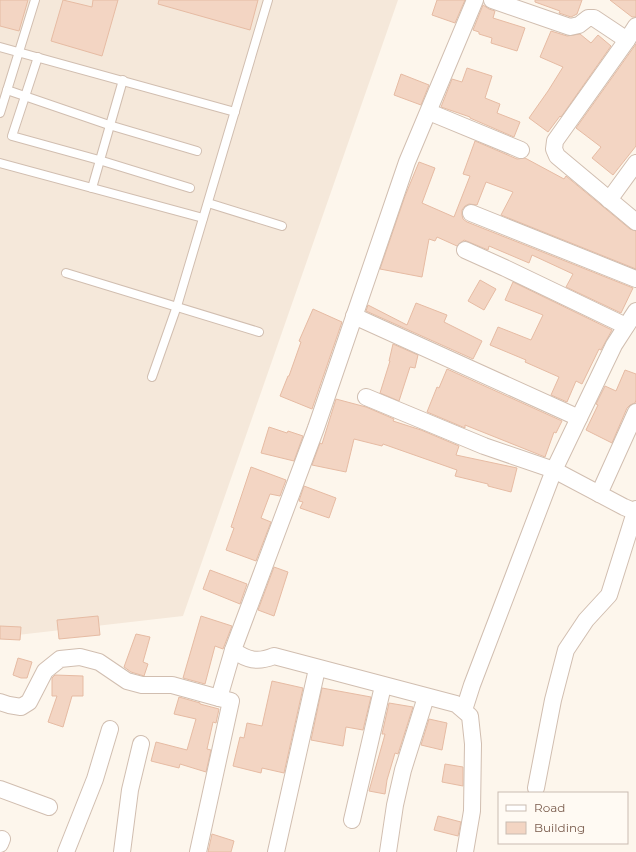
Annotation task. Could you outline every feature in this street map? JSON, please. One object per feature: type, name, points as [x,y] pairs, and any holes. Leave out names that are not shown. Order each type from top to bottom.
[{"type":"street","points":[[219,698],[232,650],[316,428],[407,162],[475,0]]},
{"type":"street","points":[[492,0],[570,27],[575,27],[588,18],[594,18],[627,40]]},
{"type":"street","points":[[636,26],[566,125],[556,141],[554,149],[557,156],[636,222]]},
{"type":"street","points":[[429,112],[521,150]]},
{"type":"street","points":[[609,200],[636,163]]},
{"type":"street","points":[[470,213],[636,279]]},
{"type":"street","points":[[465,250],[626,326]]},
{"type":"street","points":[[464,710],[472,685],[554,470],[614,345],[636,311]]},
{"type":"street","points":[[354,316],[579,418]]},
{"type":"street","points":[[366,397],[484,446],[554,470],[624,507],[636,510],[609,595],[586,620],[566,650],[553,700],[536,788]]},
{"type":"street","points":[[599,494],[636,412]]},
{"type":"street","points":[[232,650],[245,658],[263,660],[274,656],[383,686],[456,704],[464,710],[470,716],[473,744],[472,811],[465,852]]},
{"type":"street","points":[[0,702],[9,706],[21,707],[29,702],[45,671],[60,659],[80,657],[99,662],[127,680],[142,686],[172,685],[231,701],[198,852]]},
{"type":"street","points":[[276,852],[317,668]]},
{"type":"street","points":[[352,820],[383,686]]},
{"type":"street","points":[[388,852],[395,805],[403,770],[426,696]]},
{"type":"street","points":[[66,852],[90,792],[110,729]]},
{"type":"street","points":[[122,852],[130,790],[141,744]]},
{"type":"street","points":[[0,789],[49,807]]},
{"type":"lane","points":[[0,113],[35,0]]},
{"type":"lane","points":[[152,377],[177,306],[268,0]]},
{"type":"lane","points":[[0,47],[234,112]]},
{"type":"lane","points":[[38,57],[12,136],[99,160],[190,188]]},
{"type":"lane","points":[[92,188],[109,124],[123,80]]},
{"type":"lane","points":[[7,90],[109,124],[198,151]]},
{"type":"lane","points":[[0,164],[203,218]]},
{"type":"lane","points":[[208,203],[282,226]]},
{"type":"lane","points":[[66,273],[258,332]]},
{"type":"shaded area","points":[[0,0],[398,0],[183,616],[0,637]]},
{"type":"building","points":[[0,0],[28,0],[19,31],[0,26]]},
{"type":"building","points":[[63,0],[92,7],[93,0],[118,0],[102,56],[51,41]]},
{"type":"building","points":[[159,0],[258,0],[250,30],[158,4]]},
{"type":"building","points":[[437,0],[465,0],[455,23],[432,15]]},
{"type":"building","points":[[535,0],[582,0],[577,14],[571,17],[559,13],[560,11],[535,2]]},
{"type":"building","points":[[610,0],[636,0],[636,17],[632,17]]},
{"type":"building","points":[[483,5],[495,11],[493,18],[525,28],[517,51],[491,43],[492,38],[479,34],[479,32],[473,30]]},
{"type":"building","points":[[551,31],[567,36],[580,34],[591,43],[598,35],[611,46],[561,117],[560,116],[548,132],[529,118],[563,67],[540,57]]},
{"type":"building","points":[[636,44],[636,146],[613,175],[592,158],[601,147],[576,128]]},
{"type":"building","points":[[467,68],[492,76],[485,98],[500,104],[497,113],[520,122],[514,137],[470,117],[441,107],[452,79],[462,82]]},
{"type":"building","points":[[401,74],[429,85],[421,105],[394,95]]},
{"type":"building","points":[[475,141],[517,159],[525,158],[564,179],[566,176],[630,229],[636,231],[636,269],[501,215],[513,192],[486,182],[477,205],[469,204],[462,210],[463,219],[467,222],[633,288],[621,313],[566,287],[573,274],[532,255],[529,263],[489,246],[488,250],[464,240],[457,246],[437,237],[435,241],[429,239],[422,277],[380,269],[405,196],[419,162],[435,168],[422,203],[454,217],[470,176],[463,174]]},
{"type":"building","points":[[480,280],[496,289],[484,310],[468,301]]},
{"type":"building","points":[[513,282],[612,330],[601,350],[599,349],[582,384],[576,381],[567,402],[551,395],[559,377],[525,362],[526,360],[490,345],[498,327],[531,340],[543,315],[505,300]]},
{"type":"building","points":[[416,303],[447,315],[444,322],[482,341],[473,359],[366,311],[368,305],[407,325]]},
{"type":"building","points":[[313,309],[342,322],[312,409],[280,396],[301,342],[299,341]]},
{"type":"building","points":[[393,344],[418,355],[415,368],[410,367],[399,401],[380,393],[390,361]]},
{"type":"building","points":[[447,369],[562,421],[556,433],[554,432],[545,457],[465,425],[465,428],[427,412],[437,387],[439,388]]},
{"type":"building","points":[[625,370],[636,374],[636,400],[635,403],[627,408],[612,443],[586,430],[605,386],[616,391]]},
{"type":"building","points":[[336,399],[366,407],[394,419],[393,421],[421,430],[459,446],[456,455],[517,468],[511,492],[488,486],[488,484],[455,476],[457,470],[383,444],[382,446],[354,439],[346,472],[312,465],[320,443],[322,444]]},
{"type":"building","points":[[269,427],[303,436],[294,461],[261,453]]},
{"type":"building","points":[[251,467],[286,480],[280,496],[270,494],[261,518],[271,522],[256,561],[226,550],[234,528],[231,527]]},
{"type":"building","points":[[304,486],[336,498],[329,518],[300,508],[303,502],[299,501]]},
{"type":"building","points":[[274,567],[288,572],[274,616],[258,610]]},
{"type":"building","points":[[210,570],[247,584],[240,604],[203,589]]},
{"type":"building","points":[[98,616],[100,635],[59,639],[57,620]]},
{"type":"building","points":[[201,616],[232,626],[223,649],[215,646],[205,684],[183,678]]},
{"type":"building","points":[[0,626],[21,627],[20,640],[0,639]]},
{"type":"building","points":[[136,634],[150,637],[143,662],[148,664],[144,676],[131,672],[124,667]]},
{"type":"building","points":[[18,658],[32,662],[27,678],[21,678],[13,675]]},
{"type":"building","points":[[55,675],[83,676],[83,696],[72,696],[63,727],[48,722],[57,696],[52,696],[52,678]]},
{"type":"building","points":[[272,681],[303,688],[284,773],[262,768],[261,773],[233,766],[240,737],[244,738],[247,723],[262,726]]},
{"type":"building","points":[[322,688],[371,697],[363,730],[346,727],[343,746],[311,740]]},
{"type":"building","points":[[179,697],[219,709],[216,723],[213,722],[207,749],[211,750],[206,772],[180,764],[179,768],[151,761],[156,742],[187,750],[196,719],[174,714]]},
{"type":"building","points":[[389,703],[413,707],[398,754],[395,753],[387,780],[385,794],[369,791],[385,734],[382,734]]},
{"type":"building","points":[[429,719],[447,723],[442,750],[421,745]]},
{"type":"building","points":[[445,764],[463,767],[463,786],[442,782]]},
{"type":"building","points":[[438,816],[461,822],[458,836],[434,830]]},
{"type":"building","points":[[212,834],[234,841],[231,852],[208,852]]}]
